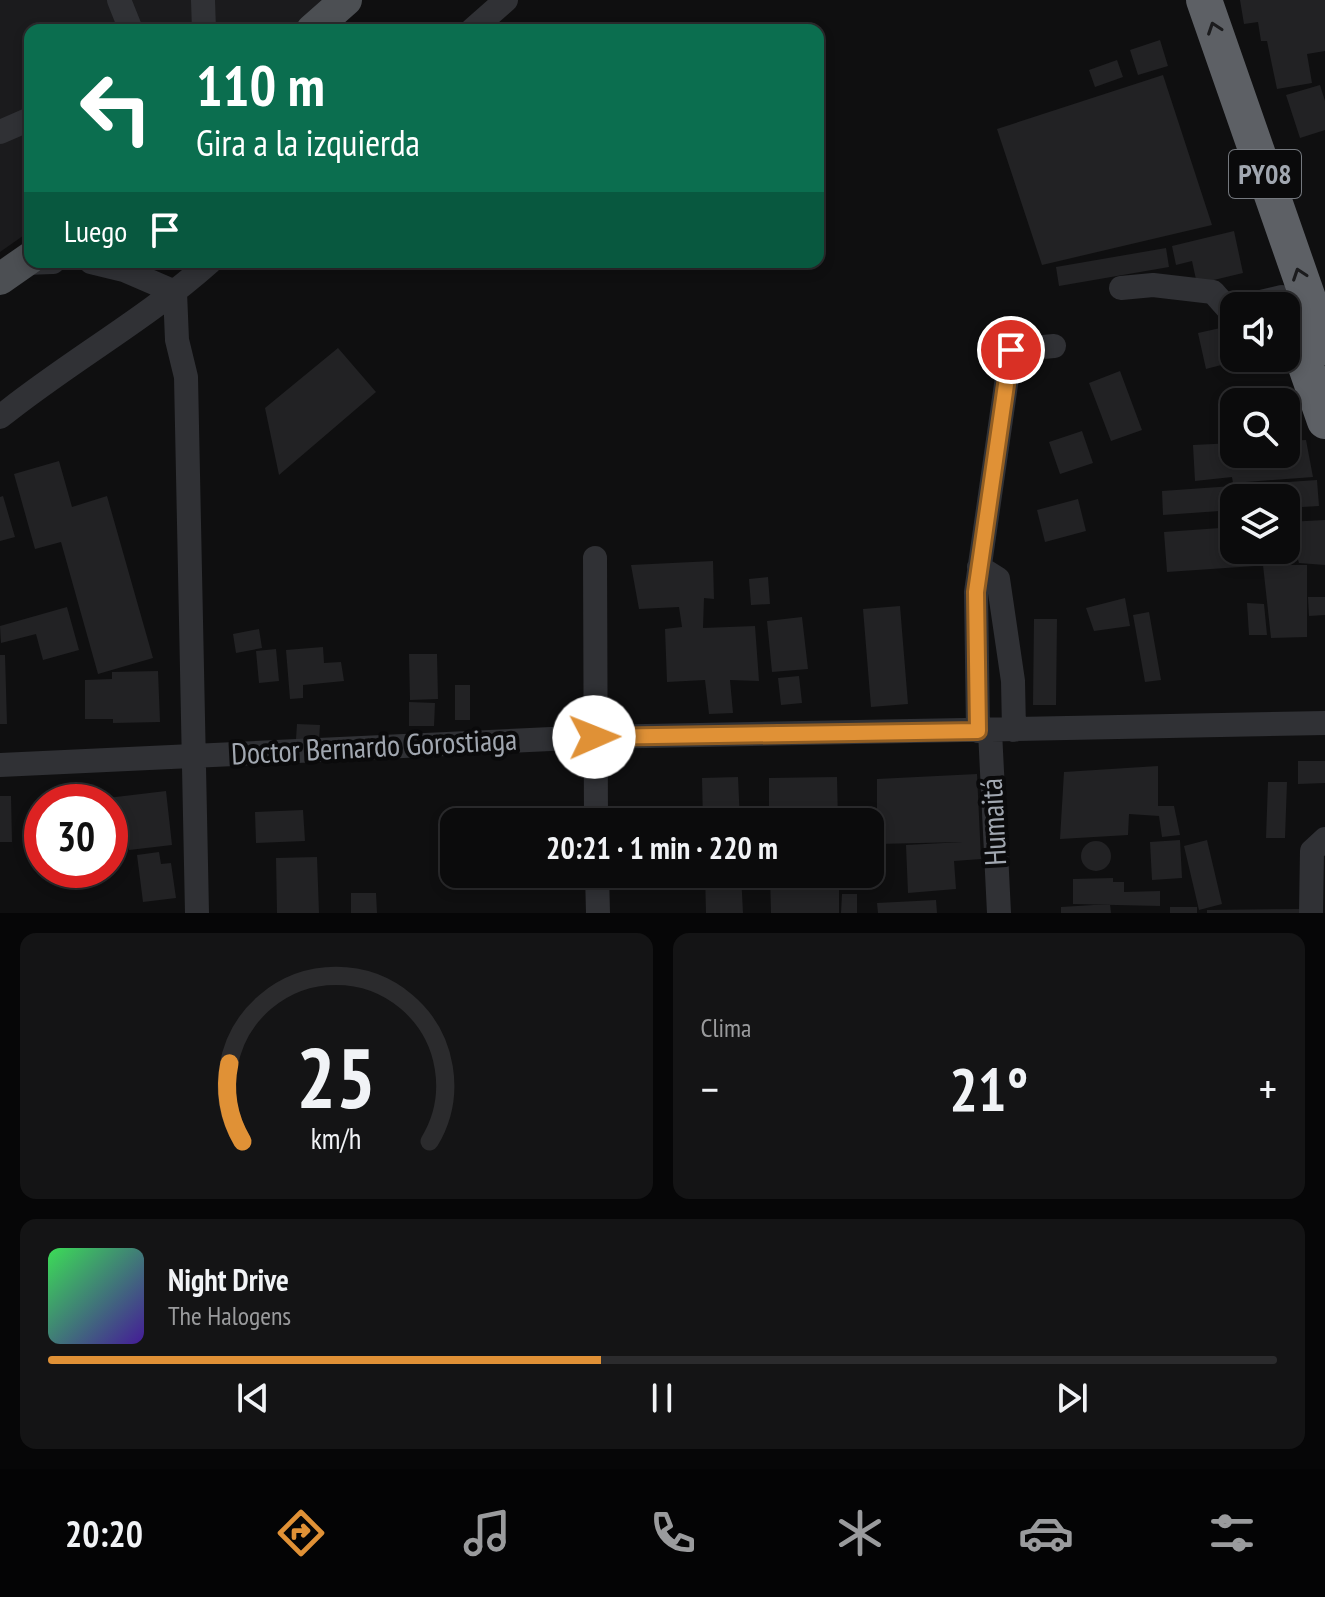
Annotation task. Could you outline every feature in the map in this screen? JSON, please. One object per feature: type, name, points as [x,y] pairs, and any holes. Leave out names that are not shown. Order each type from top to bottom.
[{"type":"highway","name":"PY08","points":[[1178,0],[1280,292]]},
{"type":"highway","name":"PY08","points":[[1204,0],[1319,358],[1325,421]]},
{"type":"highway","name":"PY08","points":[[1300,329],[1319,358]]},
{"type":"main road","points":[[318,24],[346,0]]},
{"type":"street","points":[[119,0],[129,24]]},
{"type":"street","points":[[203,0],[204,24]]},
{"type":"street","points":[[479,24],[506,0]]},
{"type":"street","points":[[0,132],[24,122]]},
{"type":"street","points":[[116,268],[175,292]]},
{"type":"street","points":[[0,417],[42,383],[175,292],[203,268]]},
{"type":"street","points":[[1121,288],[1153,285],[1213,292],[1220,300]]},
{"type":"street","points":[[175,292],[177,340],[186,377],[197,913]]},
{"type":"street","points":[[994,731],[975,683],[979,567],[1011,350],[1054,346]]},
{"type":"street","points":[[595,558],[596,808]]},
{"type":"street","points":[[979,567],[998,579],[1013,681],[994,731]]},
{"type":"street","name":"Doctor Bernardo Gorostiaga","points":[[0,765],[594,737],[1325,723]]},
{"type":"street","name":"Humaitá","points":[[994,731],[999,913]]},
{"type":"street","points":[[1311,913],[1312,851],[1325,839]]},
{"type":"street","points":[[597,888],[598,913]]},
{"type":"shaded area","points":[[0,0],[329,0],[301,24],[24,24],[24,235],[0,252]]},
{"type":"building","points":[[1240,0],[1325,0],[1325,51],[1307,54],[1312,83],[1277,89],[1267,41],[1261,41],[1258,22],[1244,24]]},
{"type":"building","points":[[1160,40],[1168,66],[1138,75],[1130,50]]},
{"type":"building","points":[[1117,60],[1123,77],[1095,87],[1089,70]]},
{"type":"building","points":[[1163,75],[1212,225],[1042,265],[997,129]]},
{"type":"building","points":[[1320,85],[1325,101],[1325,130],[1300,138],[1286,95]]},
{"type":"building","points":[[1234,231],[1243,273],[1197,284],[1192,261],[1176,265],[1172,246]]},
{"type":"building","points":[[1166,248],[1169,267],[1059,286],[1056,267]]},
{"type":"building","points":[[1220,328],[1220,365],[1206,369],[1198,333]]},
{"type":"building","points":[[338,348],[376,392],[279,475],[265,408]]},
{"type":"building","points":[[1120,371],[1142,430],[1111,441],[1089,383]]},
{"type":"building","points":[[1082,431],[1093,463],[1060,474],[1049,442]]},
{"type":"building","points":[[1300,440],[1306,440],[1313,477],[1233,483],[1232,477],[1195,481],[1193,445],[1220,444],[1220,468],[1300,468]]},
{"type":"building","points":[[59,461],[72,507],[107,496],[153,658],[98,674],[61,542],[35,549],[14,474]]},
{"type":"building","points":[[1317,480],[1319,506],[1300,507],[1300,484],[1261,484]]},
{"type":"building","points":[[1220,487],[1220,511],[1163,515],[1162,491]]},
{"type":"building","points":[[3,496],[15,537],[0,541],[0,497]]},
{"type":"building","points":[[1078,499],[1086,531],[1045,542],[1037,510]]},
{"type":"building","points":[[1325,520],[1325,565],[1300,563],[1300,521]]},
{"type":"building","points":[[1220,528],[1220,564],[1255,566],[1167,572],[1164,532]]},
{"type":"building","points":[[713,561],[714,599],[704,598],[703,628],[755,626],[759,681],[730,680],[733,713],[709,714],[705,680],[667,682],[665,629],[682,627],[679,607],[639,609],[631,565]]},
{"type":"building","points":[[1263,565],[1307,565],[1307,637],[1271,638]]},
{"type":"building","points":[[768,577],[770,604],[751,605],[749,579]]},
{"type":"building","points":[[1308,597],[1325,597],[1325,615],[1309,616]]},
{"type":"building","points":[[1125,598],[1130,626],[1094,631],[1086,608]]},
{"type":"building","points":[[1247,603],[1264,604],[1267,635],[1249,635]]},
{"type":"building","points":[[900,606],[908,704],[871,707],[863,609]]},
{"type":"building","points":[[67,607],[79,650],[43,660],[36,634],[1,643],[0,626]]},
{"type":"building","points":[[1149,612],[1161,680],[1145,682],[1133,615]]},
{"type":"building","points":[[802,617],[808,669],[772,672],[767,621]]},
{"type":"building","points":[[1034,619],[1057,619],[1056,705],[1033,705]]},
{"type":"building","points":[[259,629],[262,648],[236,653],[233,634]]},
{"type":"building","points":[[323,647],[324,663],[341,662],[344,681],[303,685],[303,698],[290,699],[286,650]]},
{"type":"building","points":[[276,649],[279,681],[259,683],[256,651]]},
{"type":"building","points":[[409,654],[437,654],[438,699],[410,700]]},
{"type":"building","points":[[0,655],[5,655],[7,724],[0,724]]},
{"type":"building","points":[[158,671],[160,722],[113,723],[113,719],[85,719],[85,680],[112,679],[112,672]]},
{"type":"building","points":[[799,676],[802,703],[781,705],[778,678]]},
{"type":"building","points":[[455,685],[470,685],[470,720],[455,720]]},
{"type":"building","points":[[409,702],[435,703],[434,726],[409,726]]},
{"type":"building","points":[[297,724],[320,725],[319,740],[296,739]]},
{"type":"building","points":[[1298,761],[1325,761],[1325,783],[1298,784]]},
{"type":"building","points":[[1158,766],[1158,806],[1174,806],[1180,835],[1162,837],[1159,816],[1129,814],[1128,835],[1060,839],[1064,772]]},
{"type":"building","points":[[977,774],[981,859],[954,861],[956,889],[908,893],[906,845],[963,842],[884,844],[884,808],[877,808],[877,779]]},
{"type":"building","points":[[738,777],[739,808],[703,808],[702,778]]},
{"type":"building","points":[[837,777],[838,808],[769,808],[769,778]]},
{"type":"building","points":[[1268,782],[1287,782],[1285,838],[1266,838]]},
{"type":"building","points":[[166,791],[172,845],[129,850],[128,796]]},
{"type":"building","points":[[0,796],[11,796],[12,842],[0,842]]},
{"type":"building","points":[[303,810],[305,841],[256,843],[255,812]]},
{"type":"building","points":[[1180,840],[1182,878],[1152,880],[1150,842]]},
{"type":"building","points":[[1207,840],[1222,904],[1199,910],[1184,846]]},
{"type":"building","points":[[1096,841],[1107,845],[1111,856],[1107,867],[1096,871],[1085,867],[1081,856],[1085,845]]},
{"type":"building","points":[[159,852],[161,864],[171,863],[176,898],[143,902],[137,855]]},
{"type":"building","points":[[317,857],[319,913],[277,913],[276,858]]},
{"type":"building","points":[[1113,878],[1113,882],[1124,882],[1124,892],[1160,891],[1160,906],[1073,904],[1073,879]]},
{"type":"building","points":[[705,888],[742,888],[743,913],[706,913]]},
{"type":"building","points":[[770,888],[839,888],[839,913],[771,913]]},
{"type":"building","points":[[351,893],[376,893],[377,913],[351,913]]},
{"type":"building","points":[[842,894],[857,894],[857,913],[841,913]]},
{"type":"building","points":[[936,900],[937,913],[878,913],[877,903]]},
{"type":"building","points":[[1110,904],[1111,913],[1061,913],[1061,907]]},
{"type":"building","points":[[1170,907],[1197,907],[1197,913],[1170,913]]},
{"type":"building","points":[[1306,909],[1306,913],[1207,913],[1207,910]]},
{"type":"route","points":[[594,737],[978,731],[976,592],[1011,350]]}]
